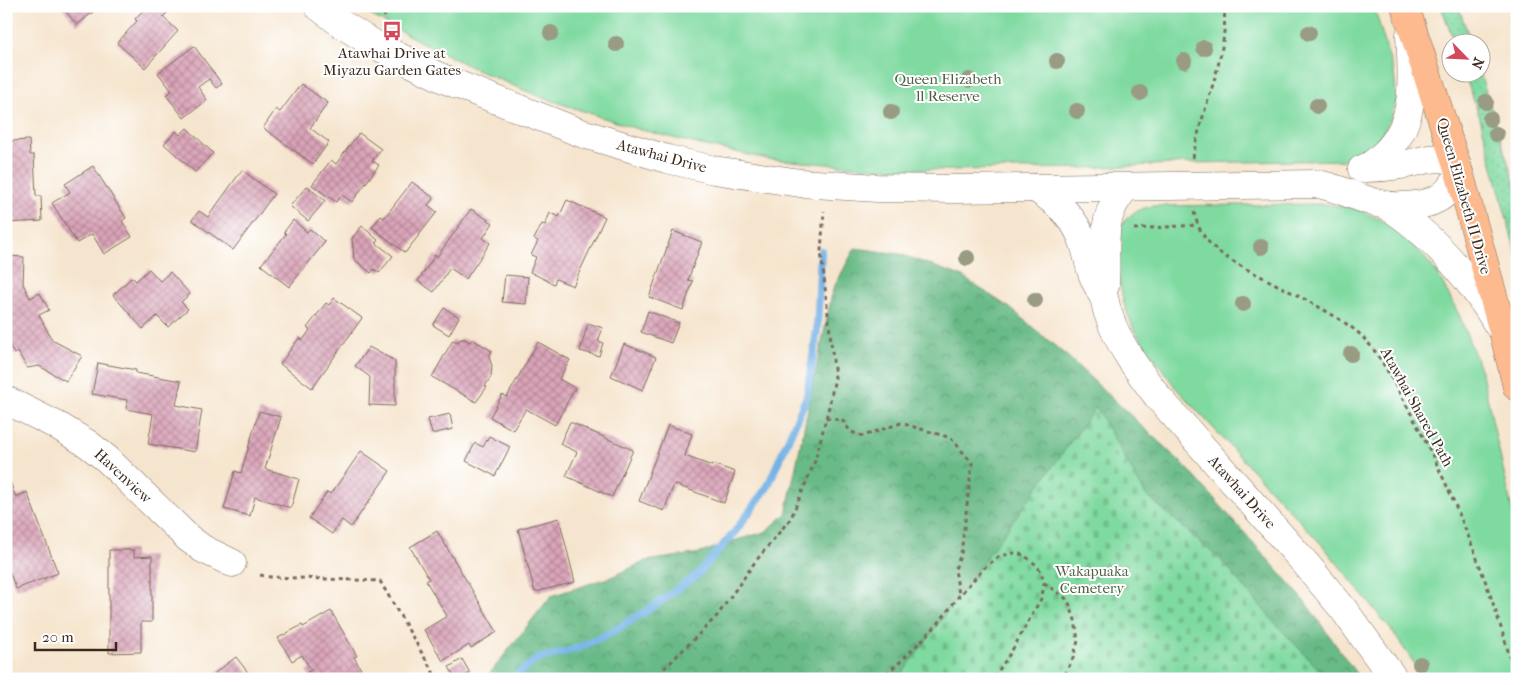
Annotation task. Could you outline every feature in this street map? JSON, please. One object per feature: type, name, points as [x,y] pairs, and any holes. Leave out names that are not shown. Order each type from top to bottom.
[{"type":"highway","name":"Queen Elizabeth II Drive","points":[[1407,12],[1458,169],[1517,387]]},
{"type":"street","name":"Atawhai Drive","points":[[318,6],[343,25],[385,50],[454,83],[580,133],[667,160],[705,168],[800,184],[877,188],[1318,184]]},
{"type":"street","points":[[1366,168],[1391,147],[1403,128],[1408,115],[1412,80],[1407,12]]},
{"type":"street","points":[[1446,159],[1455,164],[1458,169],[1455,182],[1446,193],[1437,199],[1403,206],[1388,206],[1332,186],[1318,184],[1352,171],[1366,168],[1400,166],[1432,160],[1446,159]]},
{"type":"street","name":"Atawhai Drive","points":[[1104,298],[1107,225],[1111,209],[1118,196],[1126,187]]},
{"type":"street","name":"Atawhai Drive","points":[[1035,188],[1062,208],[1077,228],[1085,246],[1095,282],[1104,298],[1109,316],[1120,342],[1136,369],[1158,397],[1306,564],[1349,617],[1394,679]]},
{"type":"street","points":[[1388,206],[1420,231],[1461,271],[1486,304],[1504,335]]},
{"type":"street","name":"Havenview","points":[[6,400],[60,427],[88,444],[107,459],[188,538],[232,563]]},
{"type":"path","points":[[394,6],[400,6]]},
{"type":"path","points":[[1193,163],[1201,124],[1218,66],[1223,41],[1224,6]]},
{"type":"path","points":[[652,679],[716,616],[755,562],[791,518],[815,461],[835,378],[821,252],[825,185]]},
{"type":"path","name":"Atawhai Shared Path","points":[[1129,229],[1198,225],[1202,234],[1224,256],[1340,321],[1356,331],[1373,349],[1388,371],[1426,440],[1447,484],[1496,614],[1516,679]]},
{"type":"path","points":[[826,418],[842,420],[851,432],[863,436],[901,423],[951,438],[972,463],[961,554],[955,569],[959,596]]},
{"type":"path","points":[[880,679],[937,625],[959,596],[986,566],[1000,556],[1014,553],[1024,555],[1041,571],[1044,582],[1042,596],[994,679]]},
{"type":"path","points":[[260,575],[380,581],[437,679]]},
{"type":"path","points":[[1044,582],[1068,600],[1076,620],[1078,641],[1073,658],[1063,679]]},
{"type":"green space","name":"Queen Elizabeth ll Reserve","points":[[364,6],[1374,6],[1394,74],[1397,100],[1392,116],[1381,136],[1367,150],[1346,160],[1193,163],[1086,168],[944,170],[874,168],[768,159],[634,128],[538,96],[477,70],[419,41],[361,10]]},
{"type":"green space","points":[[1441,6],[1458,6],[1467,32],[1450,32]]},
{"type":"green space","points":[[1467,82],[1483,82],[1517,191],[1517,257],[1480,118]]},
{"type":"green space","points":[[1326,204],[1354,208],[1377,218],[1400,233],[1419,251],[1438,274],[1460,317],[1482,374],[1517,532],[1517,679],[1425,679],[1392,631],[1324,547],[1175,387],[1134,330],[1124,304],[1118,274],[1117,246],[1120,230],[1125,220],[1136,211],[1151,206]]},
{"type":"green space","points":[[855,248],[900,254],[961,276],[1010,308],[1068,357],[1187,468],[1303,599],[1360,679],[481,679],[491,672],[551,596],[611,577],[646,561],[701,553],[765,532],[786,514],[833,289]]},
{"type":"green space","name":"Wakapuaka Cemetery","points":[[1096,407],[1145,494],[1222,561],[1275,623],[1328,679],[898,679]]},
{"type":"building","points":[[61,6],[90,6],[94,11],[77,25]]},
{"type":"building","points":[[147,6],[164,6],[169,11],[163,17],[178,31],[145,68],[117,43],[137,21],[135,19]]},
{"type":"building","points":[[194,46],[222,84],[216,88],[209,79],[198,87],[207,100],[184,118],[166,95],[172,91],[158,73]]},
{"type":"building","points":[[301,84],[328,103],[310,128],[329,142],[313,164],[263,128],[276,109],[280,112]]},
{"type":"building","points":[[187,128],[213,153],[195,172],[164,144],[176,131],[180,135]]},
{"type":"building","points":[[359,133],[381,149],[372,161],[379,165],[352,202],[342,195],[336,202],[312,185],[331,160],[336,164]]},
{"type":"building","points":[[29,140],[30,155],[34,155],[36,196],[41,196],[42,221],[6,223],[6,157],[11,157],[10,141]]},
{"type":"building","points":[[93,166],[126,218],[122,221],[132,237],[104,254],[92,234],[77,243],[52,203],[70,192],[65,184]]},
{"type":"building","points":[[242,170],[274,194],[233,250],[192,220],[199,211],[208,217]]},
{"type":"building","points":[[412,182],[434,198],[428,205],[437,212],[405,253],[372,227],[381,216],[384,218]]},
{"type":"building","points":[[307,186],[325,201],[308,221],[290,206]]},
{"type":"building","points":[[567,200],[605,217],[573,286],[556,279],[554,284],[530,272],[536,257],[531,255],[538,241],[534,239],[542,224],[545,225],[550,213],[559,217]]},
{"type":"building","points":[[471,209],[493,223],[483,238],[490,243],[466,279],[450,268],[434,292],[418,281],[435,255],[437,257]]},
{"type":"building","points":[[293,220],[307,232],[310,229],[325,242],[289,287],[261,265],[286,234],[284,232]]},
{"type":"building","points":[[362,226],[378,240],[376,243],[393,256],[379,273],[374,269],[371,273],[354,259],[352,238]]},
{"type":"building","points":[[673,231],[702,242],[688,280],[693,281],[683,310],[649,297]]},
{"type":"building","points":[[6,256],[24,257],[23,284],[30,298],[40,293],[49,310],[39,315],[52,340],[82,356],[66,381],[39,366],[27,368],[18,352],[14,354],[6,339]]},
{"type":"building","points":[[149,269],[160,281],[170,272],[190,294],[181,302],[188,309],[168,327],[157,316],[143,329],[113,295],[132,277],[136,281]]},
{"type":"building","points":[[505,275],[528,277],[526,304],[502,302]]},
{"type":"building","points":[[334,298],[362,318],[312,388],[280,364],[299,338],[303,340],[310,330],[307,328],[326,303],[329,305]]},
{"type":"building","points":[[444,308],[459,317],[449,335],[433,325]]},
{"type":"building","points":[[648,311],[679,323],[671,343],[641,332]]},
{"type":"building","points":[[588,323],[603,328],[598,341],[603,343],[599,356],[580,351]]},
{"type":"building","points":[[461,339],[470,342],[472,339],[492,351],[489,357],[492,366],[491,377],[485,386],[487,387],[476,402],[432,377],[453,340],[457,342]]},
{"type":"building","points":[[538,342],[570,360],[559,379],[575,388],[555,425],[526,409],[513,430],[490,417],[502,395],[507,397]]},
{"type":"building","points":[[624,344],[656,357],[643,390],[611,376]]},
{"type":"building","points":[[369,347],[395,361],[395,406],[369,405],[370,377],[355,366]]},
{"type":"building","points":[[98,363],[136,370],[136,373],[181,381],[176,405],[202,410],[195,452],[148,444],[153,414],[126,409],[127,400],[92,394]]},
{"type":"building","points":[[259,411],[281,417],[265,469],[299,479],[291,508],[255,497],[250,516],[224,509],[235,471],[241,473]]},
{"type":"building","points":[[450,414],[453,429],[432,434],[428,419]]},
{"type":"building","points":[[570,422],[633,450],[612,497],[566,476],[577,452],[560,444]]},
{"type":"building","points":[[668,425],[692,434],[685,456],[735,472],[724,503],[674,484],[664,511],[639,501]]},
{"type":"building","points":[[489,436],[510,447],[495,476],[466,461],[475,443],[483,447]]},
{"type":"building","points":[[361,451],[390,471],[351,527],[342,520],[332,534],[309,518],[327,492],[331,494]]},
{"type":"building","points":[[6,472],[16,497],[27,492],[58,573],[16,589],[6,563]]},
{"type":"building","points":[[559,518],[575,582],[535,592],[518,529]]},
{"type":"building","points":[[437,531],[497,632],[471,648],[469,645],[443,661],[424,630],[447,616],[426,581],[429,579],[410,547]]},
{"type":"building","points":[[109,550],[134,550],[134,557],[152,556],[152,622],[141,622],[141,652],[109,653]]},
{"type":"building","points":[[331,611],[357,656],[354,657],[363,673],[357,679],[311,679],[307,672],[311,670],[302,655],[292,661],[278,638],[302,625],[303,627]]},
{"type":"building","points":[[236,657],[253,679],[219,679],[215,673]]},
{"type":"building","points":[[462,659],[470,673],[460,679],[456,679],[449,667]]},
{"type":"waterway","points":[[512,679],[537,659],[576,649],[612,632],[654,606],[697,575],[734,533],[768,486],[807,396],[817,330],[821,251]]},
{"type":"place","name":"Atawhai Drive at Miyazu Garden Gates","points":[[392,31]]}]
